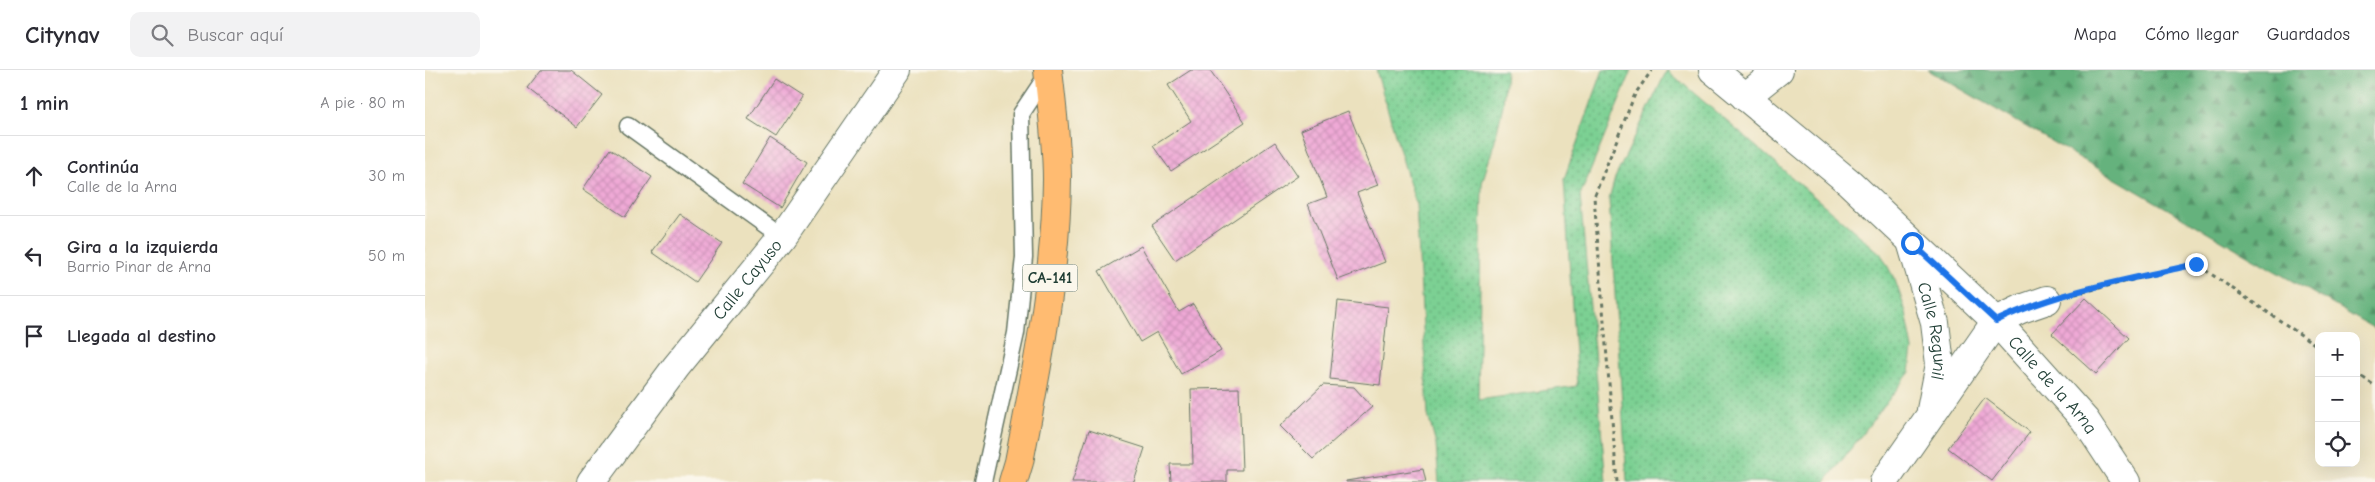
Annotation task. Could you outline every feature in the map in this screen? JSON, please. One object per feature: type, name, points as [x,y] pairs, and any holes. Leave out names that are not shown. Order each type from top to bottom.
[{"type":"main road","name":"CA-141","points":[[1013,482],[1019,462],[1044,328],[1052,258],[1057,179],[1049,71]]},
{"type":"street","name":"Calle Cayuso","points":[[591,482],[676,367],[782,237],[897,70]]},
{"type":"street","name":"Calle de la Arna","points":[[1713,70],[1850,183],[1996,321],[2085,420],[2126,482]]},
{"type":"street","points":[[1745,97],[1779,70]]},
{"type":"street","name":"Calle Regunil","points":[[1912,243],[1935,323],[1940,364],[1929,419]]},
{"type":"street","points":[[1996,321],[2021,309],[2047,300]]},
{"type":"street","name":"Calle Regunil","points":[[1884,482],[1996,321]]},
{"type":"lane","points":[[983,482],[1016,334],[1024,257],[1021,114],[1049,71]]},
{"type":"lane","points":[[628,126],[782,237]]},
{"type":"path","points":[[1617,482],[1594,197],[1635,94],[1652,70]]},
{"type":"path","points":[[2047,300],[2196,264],[2315,344]]},
{"type":"path","points":[[2360,376],[2375,386]]},
{"type":"green space","points":[[1376,70],[1506,70],[1503,105],[1482,183],[1478,400],[1577,386],[1564,179],[1603,70],[1632,70],[1580,196],[1606,482],[1439,482],[1436,445],[1428,415],[1416,205]]},
{"type":"green space","points":[[1667,70],[1881,254],[1895,280],[1906,312],[1913,349],[1910,372],[1825,482],[1627,482],[1609,200],[1615,178]]},
{"type":"green space","points":[[1928,70],[2375,70],[2375,329]]},
{"type":"building","points":[[541,70],[571,70],[602,95],[577,127],[527,88]]},
{"type":"building","points":[[1191,70],[1210,70],[1245,122],[1171,171],[1153,146],[1191,121],[1168,85]]},
{"type":"building","points":[[774,79],[802,97],[776,137],[748,119]]},
{"type":"building","points":[[1348,111],[1378,185],[1357,193],[1385,262],[1338,280],[1308,204],[1327,197],[1301,130]]},
{"type":"building","points":[[770,138],[807,162],[780,208],[742,184]]},
{"type":"building","points":[[1275,142],[1298,176],[1175,260],[1152,226]]},
{"type":"building","points":[[610,149],[652,177],[625,217],[583,189]]},
{"type":"building","points":[[680,214],[722,243],[695,282],[652,252]]},
{"type":"building","points":[[1141,246],[1179,312],[1193,304],[1221,351],[1181,374],[1157,332],[1140,342],[1099,271]]},
{"type":"building","points":[[2086,298],[2129,338],[2096,374],[2052,334]]},
{"type":"building","points":[[1338,301],[1388,307],[1380,385],[1330,379]]},
{"type":"building","points":[[1323,385],[1354,387],[1372,407],[1313,459],[1280,426]]},
{"type":"building","points":[[1239,388],[1242,470],[1227,470],[1227,482],[1171,482],[1170,464],[1193,464],[1191,389]]},
{"type":"building","points":[[1985,398],[2030,432],[1992,481],[1948,448]]},
{"type":"building","points":[[1089,430],[1145,448],[1134,482],[1072,482]]},
{"type":"building","points":[[1423,469],[1426,482],[1346,482],[1346,481]]},
{"type":"route","points":[[1912,243],[1996,321],[2021,309],[2047,300],[2196,264]]}]
